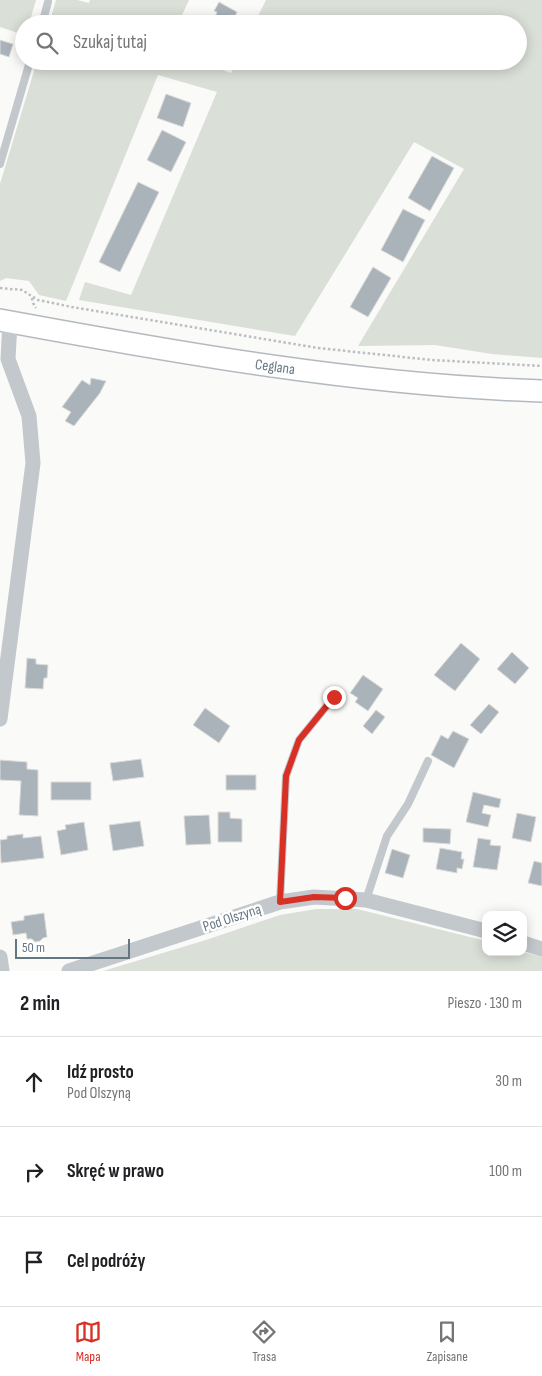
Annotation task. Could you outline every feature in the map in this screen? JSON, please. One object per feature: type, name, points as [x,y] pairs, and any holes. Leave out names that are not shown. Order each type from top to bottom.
[{"type":"street","name":"Ceglana","points":[[0,718],[33,463],[29,416],[8,358],[5,321],[314,373],[444,386],[542,391]]},
{"type":"street","name":"Pod Olszyną","points":[[69,971],[280,902],[314,897],[366,900],[482,930]]},
{"type":"street","points":[[527,944],[542,948]]},
{"type":"street","points":[[0,957],[2,971]]},
{"type":"lane","points":[[44,15],[48,2]]},
{"type":"lane","points":[[0,164],[27,70]]},
{"type":"lane","points":[[280,902],[286,776],[299,740],[334,697]]},
{"type":"lane","points":[[366,900],[387,836],[408,804],[428,761]]},
{"type":"path","points":[[0,288],[22,290],[38,300],[318,348],[432,360],[542,366]]},
{"type":"shaded area","points":[[0,0],[36,0],[32,15],[15,15],[15,32],[0,27]]},
{"type":"shaded area","points":[[56,0],[77,0],[89,3],[90,0],[189,0],[182,15],[52,15]]},
{"type":"shaded area","points":[[266,0],[542,0],[542,358],[492,354],[435,345],[358,346],[464,169],[414,142],[295,336],[79,300],[85,282],[131,295],[217,92],[158,75],[66,301],[39,295],[29,281],[6,278],[0,281],[0,184],[34,70],[223,70],[231,73],[232,70],[527,70],[527,15],[258,15]]},
{"type":"shaded area","points":[[316,909],[357,909],[482,940],[482,956],[527,956],[527,953],[542,957],[542,971],[103,971],[206,940],[280,915]]},
{"type":"building","points":[[219,2],[237,12],[236,15],[216,15],[217,12],[214,11]]},
{"type":"building","points":[[0,40],[13,44],[9,57],[0,54]]},
{"type":"building","points":[[166,94],[191,103],[183,127],[157,118]]},
{"type":"building","points":[[162,130],[186,142],[171,172],[147,160]]},
{"type":"building","points":[[432,156],[454,168],[430,211],[408,198]]},
{"type":"building","points":[[138,182],[159,192],[120,272],[99,262]]},
{"type":"building","points":[[403,209],[425,220],[403,262],[381,250]]},
{"type":"building","points":[[373,267],[391,278],[368,317],[350,307]]},
{"type":"building","points":[[91,378],[106,381],[100,393],[74,426],[65,421],[71,412],[62,407],[82,380],[90,385]]},
{"type":"building","points":[[461,643],[480,659],[455,691],[434,675]]},
{"type":"building","points":[[512,652],[529,668],[515,684],[497,669]]},
{"type":"building","points":[[27,658],[36,659],[36,664],[48,665],[47,678],[44,678],[43,689],[25,688]]},
{"type":"building","points":[[363,675],[383,689],[368,711],[355,702],[358,698],[350,693]]},
{"type":"building","points":[[489,704],[499,712],[481,734],[470,725]]},
{"type":"building","points":[[205,708],[230,726],[219,743],[193,725]]},
{"type":"building","points":[[376,710],[385,717],[372,734],[363,726]]},
{"type":"building","points":[[453,731],[469,739],[454,768],[431,755],[441,735],[448,739]]},
{"type":"building","points":[[141,759],[144,777],[113,781],[110,763]]},
{"type":"building","points":[[0,760],[27,762],[27,769],[38,770],[38,816],[19,815],[21,781],[0,780]]},
{"type":"building","points":[[226,775],[256,775],[256,790],[226,790]]},
{"type":"building","points":[[51,782],[91,782],[91,800],[51,800]]},
{"type":"building","points":[[473,792],[501,799],[499,808],[484,805],[482,813],[491,815],[488,827],[466,822]]},
{"type":"building","points":[[218,812],[230,812],[230,818],[242,819],[242,842],[218,842]]},
{"type":"building","points":[[517,813],[536,817],[531,842],[512,838]]},
{"type":"building","points":[[209,815],[211,844],[186,845],[184,816]]},
{"type":"building","points":[[140,821],[144,846],[113,851],[109,825]]},
{"type":"building","points":[[84,822],[88,850],[61,855],[57,831],[66,829],[65,825]]},
{"type":"building","points":[[423,828],[451,829],[450,844],[423,842]]},
{"type":"building","points":[[23,834],[23,838],[41,836],[44,858],[1,863],[0,840],[7,839],[7,836]]},
{"type":"building","points":[[478,838],[491,840],[490,845],[501,846],[497,870],[473,867]]},
{"type":"building","points":[[440,848],[462,852],[461,859],[464,859],[462,869],[457,868],[457,873],[436,869]]},
{"type":"building","points":[[392,849],[410,855],[403,878],[385,873]]},
{"type":"building","points":[[534,861],[542,863],[542,886],[528,883]]},
{"type":"building","points":[[44,913],[47,937],[35,942],[32,939],[27,939],[26,933],[13,935],[11,922],[24,920],[24,916]]},
{"type":"route","points":[[334,697],[299,740],[286,776],[280,902],[314,897],[345,898]]}]
